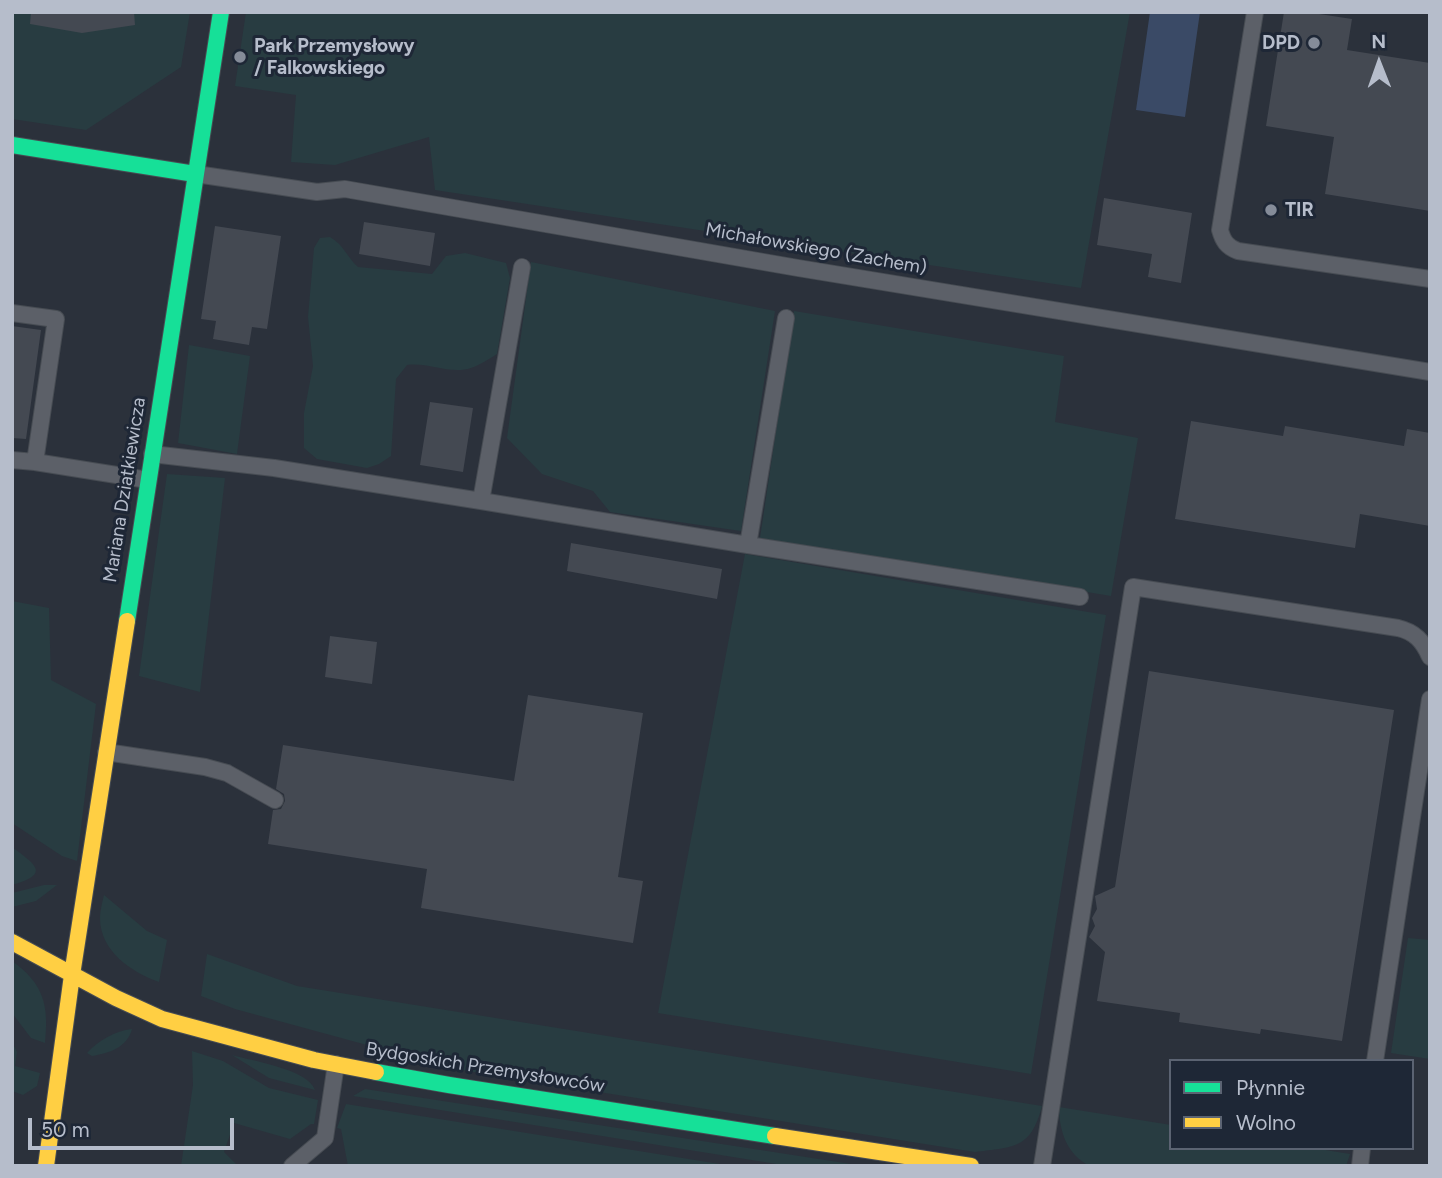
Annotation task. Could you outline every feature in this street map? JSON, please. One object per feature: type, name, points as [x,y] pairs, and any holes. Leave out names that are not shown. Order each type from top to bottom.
[{"type":"street","name":"Mariana Dziatkiewicza","points":[[46,1166],[72,975],[221,12]]},
{"type":"street","points":[[12,145],[195,174]]},
{"type":"street","name":"Bydgoskich Przemysłowców","points":[[12,942],[162,1019],[250,1044],[336,1064],[449,1085],[971,1166]]},
{"type":"lane","points":[[1255,12],[1220,230],[1223,240],[1238,251],[1430,279]]},
{"type":"lane","name":"Michałowskiego (Zachem)","points":[[195,174],[317,192],[345,189],[798,268],[1430,372]]},
{"type":"lane","points":[[481,501],[522,267]]},
{"type":"lane","points":[[12,313],[56,319],[36,463]]},
{"type":"lane","points":[[748,545],[786,318]]},
{"type":"lane","points":[[152,454],[274,468],[1080,597]]},
{"type":"lane","points":[[12,460],[148,480]]},
{"type":"lane","points":[[1042,1166],[1133,587],[1398,628],[1420,639],[1430,657]]},
{"type":"lane","points":[[1375,1059],[1430,699]]},
{"type":"lane","points":[[106,752],[205,767],[227,773],[275,800]]},
{"type":"lane","points":[[292,1166],[325,1138],[336,1064]]},
{"type":"green space","points":[[12,12],[190,12],[181,67],[86,130],[12,119]]},
{"type":"green space","points":[[246,12],[1130,12],[1081,288],[435,190],[429,137],[335,165],[291,162],[296,95],[235,86]]},
{"type":"green space","points":[[330,237],[358,267],[432,274],[446,256],[465,253],[506,263],[510,278],[497,354],[463,370],[407,365],[396,379],[391,456],[367,468],[317,459],[304,448],[304,413],[313,366],[308,317],[314,248],[320,238]]},
{"type":"green space","points":[[531,262],[775,311],[741,531],[610,512],[593,491],[542,474],[507,438]]},
{"type":"green space","points":[[794,311],[1064,356],[1055,422],[1138,438],[1111,596],[760,538]]},
{"type":"green space","points":[[189,345],[250,356],[237,454],[178,443]]},
{"type":"green space","points":[[167,474],[225,478],[200,692],[139,676]]},
{"type":"green space","points":[[745,554],[1106,615],[1031,1074],[658,1013]]},
{"type":"green space","points":[[12,601],[49,608],[51,680],[96,704],[77,861],[62,856],[12,823]]},
{"type":"green space","points":[[12,847],[36,869],[32,877],[12,885]]},
{"type":"green space","points":[[44,885],[57,885],[36,901],[12,907],[12,893]]},
{"type":"green space","points":[[104,895],[147,931],[167,940],[159,982],[128,966],[105,941],[100,915]]},
{"type":"green space","points":[[1408,938],[1430,940],[1430,1059],[1391,1053]]},
{"type":"green space","points":[[207,954],[297,986],[1042,1106],[1032,1131],[1019,1143],[1010,1147],[975,1152],[455,1069],[235,1009],[201,996]]},
{"type":"green space","points":[[12,961],[31,978],[42,996],[46,1017],[45,1043],[31,1038],[12,1013]]},
{"type":"green space","points":[[132,1029],[122,1045],[92,1056],[87,1053],[108,1037]]},
{"type":"green space","points":[[12,1042],[17,1052],[15,1066],[40,1073],[37,1086],[23,1095],[12,1091]]},
{"type":"green space","points":[[192,1051],[223,1061],[269,1088],[318,1100],[314,1124],[290,1139],[234,1123],[224,1152],[238,1166],[181,1166],[193,1085]]},
{"type":"green space","points":[[232,1055],[291,1071],[310,1083],[315,1090],[269,1078]]},
{"type":"green space","points":[[365,1089],[864,1166],[789,1166],[353,1096]]},
{"type":"green space","points":[[346,1104],[731,1166],[348,1166],[341,1129],[337,1128]]},
{"type":"green space","points":[[1059,1107],[1169,1125],[1169,1150],[1325,1150],[1350,1154],[1346,1166],[1090,1166],[1070,1149],[1061,1125]]},
{"type":"water","points":[[1150,12],[1200,12],[1185,117],[1136,110]]},
{"type":"building","points":[[31,12],[134,12],[135,25],[82,33],[30,24]]},
{"type":"building","points":[[1284,12],[1306,12],[1352,19],[1347,50],[1430,63],[1430,211],[1325,194],[1334,137],[1266,126]]},
{"type":"building","points":[[1104,198],[1192,213],[1181,283],[1148,277],[1152,254],[1097,245]]},
{"type":"building","points":[[364,222],[435,233],[430,266],[359,254]]},
{"type":"building","points":[[215,226],[281,236],[267,329],[252,327],[249,345],[213,339],[216,321],[201,319]]},
{"type":"building","points":[[12,326],[41,330],[26,439],[12,438]]},
{"type":"building","points":[[430,402],[473,408],[463,472],[420,465]]},
{"type":"building","points":[[1191,421],[1283,436],[1285,426],[1404,446],[1407,429],[1430,433],[1430,526],[1360,514],[1355,548],[1175,519]]},
{"type":"building","points":[[571,543],[722,569],[717,599],[567,571]]},
{"type":"building","points":[[330,636],[377,642],[372,684],[325,677]]},
{"type":"building","points":[[1149,671],[1394,710],[1342,1041],[1261,1029],[1260,1034],[1179,1022],[1180,1013],[1097,1001],[1105,952],[1089,937],[1095,926],[1092,918],[1097,909],[1095,896],[1115,887]]},
{"type":"building","points":[[528,695],[643,713],[618,877],[643,881],[633,943],[421,908],[427,869],[268,844],[273,810],[281,809],[285,801],[284,794],[276,789],[283,745],[514,781]]},
{"type":"traffic: fast","points":[[127,621],[221,12]]},
{"type":"traffic: fast","points":[[12,145],[195,174]]},
{"type":"traffic: fast","points":[[376,1072],[775,1136]]},
{"type":"traffic: slow","points":[[46,1166],[72,975],[127,621]]},
{"type":"traffic: slow","points":[[12,942],[116,998],[162,1019],[314,1060],[376,1072]]},
{"type":"traffic: slow","points":[[775,1136],[971,1166]]},
{"type":"place","name":"DPD","points":[[1314,43]]},
{"type":"place","name":"Park Przemysłowy / Falkowskiego","points":[[240,57]]},
{"type":"place","name":"TIR","points":[[1271,210]]}]
